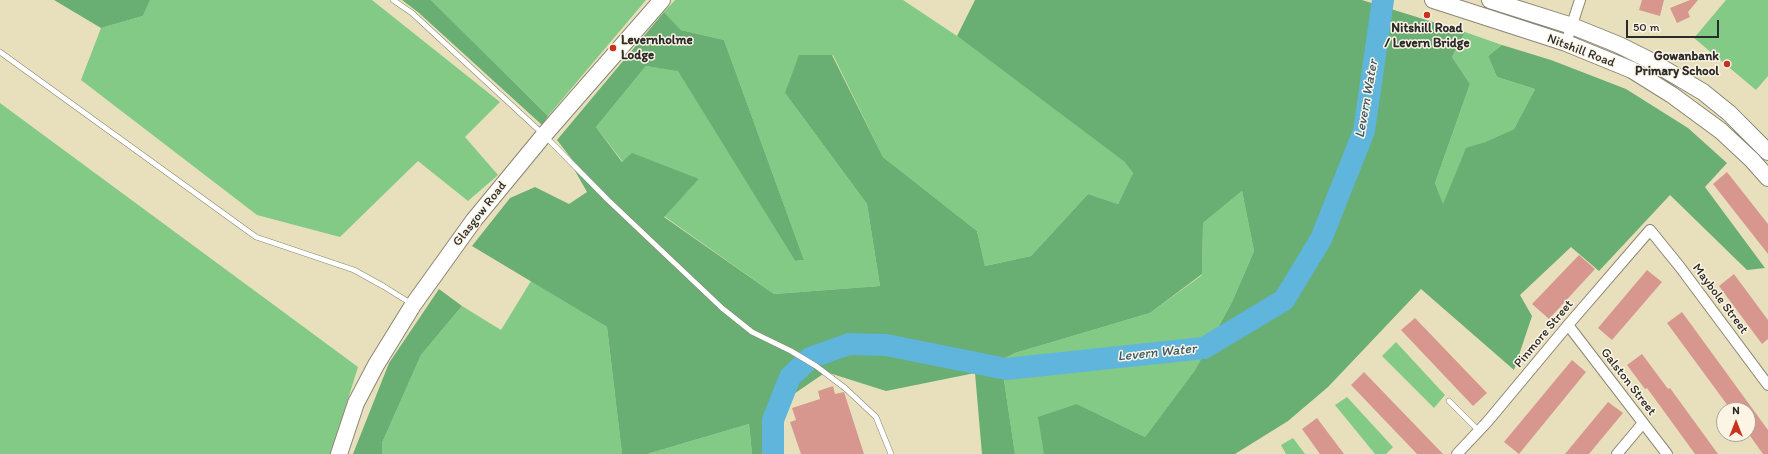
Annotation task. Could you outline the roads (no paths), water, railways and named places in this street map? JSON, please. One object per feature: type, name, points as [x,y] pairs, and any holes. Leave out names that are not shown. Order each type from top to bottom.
[{"type":"main road","name":"Glasgow Road","points":[[339,454],[356,403],[376,364],[413,305],[474,220],[544,135],[662,0]]},
{"type":"main road","name":"Nitshill Road","points":[[1433,0],[1566,44],[1632,70],[1672,95],[1721,131],[1752,160],[1768,178]]},
{"type":"main road","name":"Nitshill Road","points":[[1490,0],[1572,26],[1619,45],[1675,74],[1703,92],[1729,113],[1768,152]]},
{"type":"street","points":[[1566,44],[1580,0]]},
{"type":"street","name":"Pinmore Street","points":[[1457,454],[1479,431],[1650,230]]},
{"type":"street","name":"Maybole Street","points":[[1650,230],[1680,267],[1768,385]]},
{"type":"street","name":"Galston Street","points":[[1568,325],[1667,454]]},
{"type":"street","points":[[1617,454],[1644,423]]},
{"type":"lane","points":[[393,0],[412,13],[544,135],[608,200],[722,308],[752,332],[791,351],[816,366],[846,388],[876,417],[891,454]]},
{"type":"lane","points":[[0,52],[256,238],[354,270],[413,305]]},
{"type":"lane","points":[[1449,401],[1479,431]]},
{"type":"waterway","name":"Levern Water","points":[[773,454],[773,420],[790,377],[810,358],[849,344],[886,345],[1006,369],[1204,348],[1284,300],[1321,239],[1364,131],[1383,0]]},
{"type":"place","name":"Nitshill Road / Levern Bridge","points":[[1427,15]]},
{"type":"place","name":"Levernholme Lodge","points":[[613,48]]},
{"type":"place","name":"Gowanbank Primary School","points":[[1727,64]]}]
